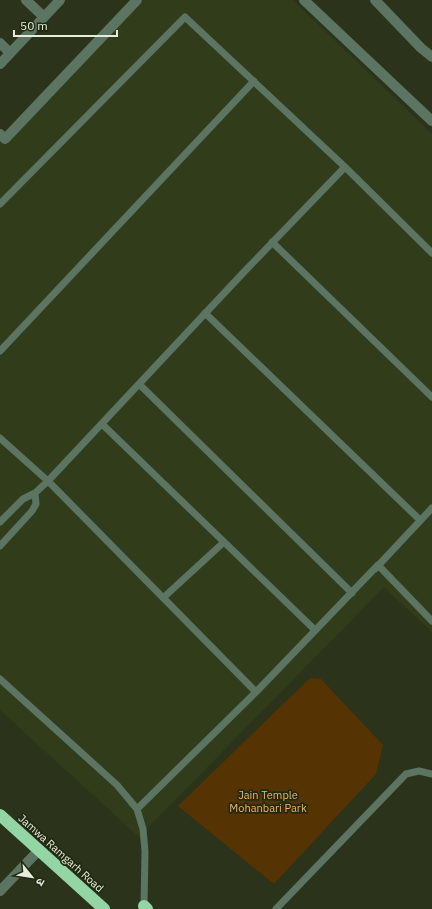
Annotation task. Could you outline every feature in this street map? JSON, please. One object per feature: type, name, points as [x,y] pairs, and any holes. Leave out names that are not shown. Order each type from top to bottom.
[{"type":"highway","name":"Jamwa Ramgarh Road","points":[[0,815],[38,851],[104,909]]},
{"type":"street","points":[[26,0],[44,17]]},
{"type":"street","points":[[0,64],[60,0]]},
{"type":"street","points":[[304,0],[432,121]]},
{"type":"street","points":[[375,0],[421,48],[432,57]]},
{"type":"street","points":[[0,134],[5,139],[131,2]]},
{"type":"street","points":[[0,43],[10,53]]},
{"type":"street","points":[[0,891],[38,851]]},
{"type":"lane","points":[[0,204],[185,17],[345,166],[432,253]]},
{"type":"lane","points":[[0,351],[254,81]]},
{"type":"lane","points":[[0,522],[23,499],[35,494],[48,481],[345,166]]},
{"type":"lane","points":[[272,242],[432,397]]},
{"type":"lane","points":[[205,313],[420,520]]},
{"type":"lane","points":[[139,384],[352,593]]},
{"type":"lane","points":[[102,424],[315,630]]},
{"type":"lane","points":[[0,438],[48,481],[256,692]]},
{"type":"lane","points":[[0,546],[32,512],[36,504],[35,494]]},
{"type":"lane","points":[[137,809],[256,692],[432,508]]},
{"type":"lane","points":[[163,598],[224,542]]},
{"type":"lane","points":[[371,572],[378,566],[432,621]]},
{"type":"lane","points":[[0,679],[117,785],[137,809],[143,829],[146,907]]},
{"type":"lane","points":[[276,909],[406,774],[420,771],[432,774]]},
{"type":"shaded area","points":[[135,0],[293,0],[432,134],[432,632],[384,587],[139,837],[0,710],[0,138]]},
{"type":"green space","name":"Jain Temple Mohanbari Park","points":[[310,678],[321,679],[383,745],[376,774],[274,884],[178,806]]}]
